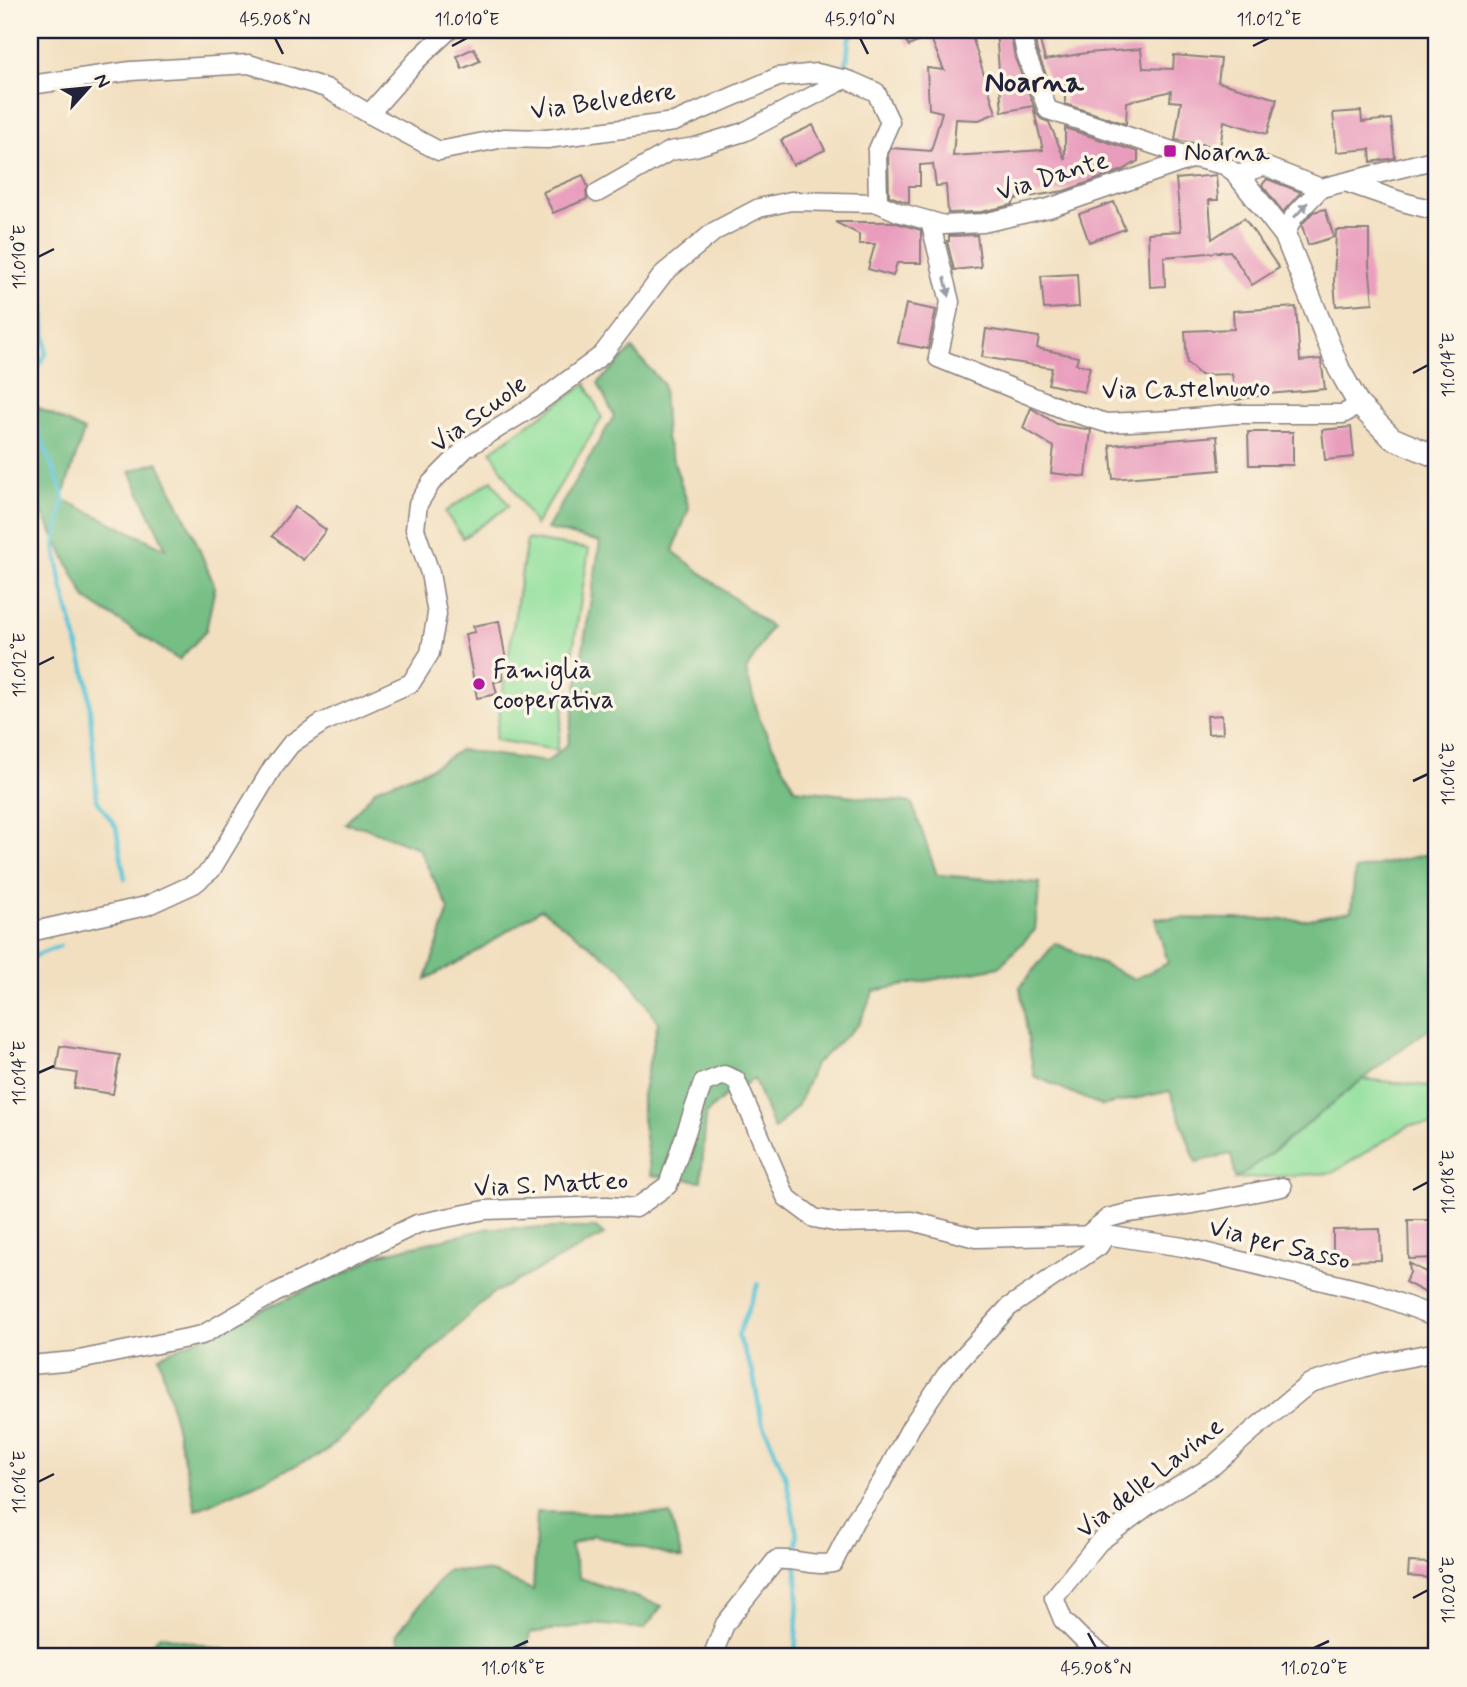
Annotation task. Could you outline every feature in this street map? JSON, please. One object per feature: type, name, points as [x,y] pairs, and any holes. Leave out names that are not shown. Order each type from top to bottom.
[{"type":"street","points":[[369,114],[417,60],[449,30]]},
{"type":"street","points":[[1021,30],[1026,54],[1048,110],[1194,158],[1224,165],[1238,175],[1285,235],[1339,369],[1359,405],[1392,438],[1437,457]]},
{"type":"street","name":"Via Belvedere","points":[[30,85],[131,71],[249,64],[326,88],[369,114],[439,150],[504,138],[547,139],[674,122],[778,78],[817,73],[845,79],[876,92],[890,122],[877,152],[877,203]]},
{"type":"street","points":[[597,193],[670,151],[695,147],[744,132],[845,79]]},
{"type":"street","name":"Via Dante","points":[[877,203],[944,225],[984,223],[1049,208],[1194,158]]},
{"type":"street","points":[[1238,175],[1264,166],[1321,188],[1437,159]]},
{"type":"street","points":[[1348,183],[1437,211]]},
{"type":"street","points":[[1285,235],[1294,216],[1321,188]]},
{"type":"street","name":"Via Scuole","points":[[30,932],[146,906],[194,884],[211,870],[273,767],[291,744],[322,723],[411,683],[430,653],[437,614],[430,573],[415,529],[418,504],[431,483],[466,448],[531,408],[602,355],[664,273],[715,231],[759,208],[791,201],[877,203]]},
{"type":"street","name":"Via Castelnuovo","points":[[930,221],[950,302],[938,358],[1068,411],[1106,423],[1236,414],[1343,414],[1359,405]]},
{"type":"street","name":"Via S. Matteo","points":[[30,1365],[74,1361],[202,1335],[275,1293],[417,1224],[485,1210],[607,1206],[636,1208],[668,1185],[703,1083],[724,1075],[736,1080],[786,1197],[814,1218],[839,1223],[912,1221],[976,1238],[1106,1234]]},
{"type":"street","points":[[1086,1236],[1108,1218],[1282,1187]]},
{"type":"street","points":[[712,1657],[725,1624],[776,1560],[788,1559],[818,1566],[833,1563],[855,1520],[881,1483],[911,1426],[946,1375],[1009,1307],[1099,1246],[1106,1234]]},
{"type":"street","name":"Via per Sasso","points":[[1106,1234],[1183,1247],[1372,1293],[1437,1317]]},
{"type":"street","name":"Via delle Lavine","points":[[1106,1657],[1084,1641],[1063,1620],[1054,1598],[1099,1542],[1150,1504],[1214,1465],[1310,1383],[1380,1363],[1437,1352]]},
{"type":"green space","points":[[632,349],[663,384],[666,438],[689,508],[673,551],[771,627],[746,671],[760,721],[795,789],[912,803],[937,875],[1040,883],[1035,930],[999,967],[874,991],[859,1024],[815,1064],[798,1105],[774,1130],[754,1079],[723,1098],[706,1114],[701,1181],[651,1175],[642,1118],[642,1095],[658,1022],[623,970],[541,909],[468,957],[426,979],[449,909],[418,848],[363,827],[345,824],[377,788],[431,768],[460,750],[547,762],[568,744],[600,542],[547,529],[614,416],[598,383]]},
{"type":"green space","points":[[586,384],[602,418],[535,525],[491,451]]},
{"type":"green space","points":[[31,404],[84,431],[62,499],[166,549],[130,471],[158,462],[215,587],[206,631],[179,660],[86,599],[30,489]]},
{"type":"green space","points":[[492,480],[509,506],[463,538],[445,512]]},
{"type":"green space","points":[[527,539],[589,549],[557,750],[495,740]]},
{"type":"green space","points":[[1437,852],[1437,1024],[1236,1179],[1231,1154],[1196,1162],[1170,1091],[1102,1106],[1034,1076],[1020,987],[1055,943],[1135,979],[1168,963],[1155,918],[1304,920],[1351,911],[1355,870]]},
{"type":"green space","points":[[1362,1079],[1437,1087],[1437,1125],[1410,1125],[1332,1173],[1236,1179],[1279,1147]]},
{"type":"green space","points":[[490,1228],[596,1228],[604,1235],[490,1295],[324,1453],[196,1510],[159,1356],[353,1269],[377,1255]]},
{"type":"green space","points":[[537,1512],[670,1514],[682,1559],[594,1535],[570,1545],[580,1578],[662,1606],[644,1629],[595,1624],[530,1633],[525,1657],[404,1657],[396,1635],[447,1570],[491,1572],[533,1590]]},
{"type":"green space","points":[[160,1635],[229,1651],[231,1657],[141,1657]]},
{"type":"building","points":[[899,30],[970,30],[996,113],[979,120],[956,119],[953,156],[1043,150],[1033,106],[1002,112],[996,30],[1010,30],[1015,58],[1037,114],[1049,122],[1065,160],[1065,128],[1138,152],[1138,161],[1123,170],[1064,191],[1015,199],[1012,205],[981,212],[948,213],[946,185],[936,186],[933,164],[920,165],[920,186],[909,186],[909,203],[889,196],[888,154],[891,148],[931,151],[942,112],[929,109],[927,68],[944,70],[930,36],[909,46]]},
{"type":"building","points":[[1039,38],[1045,60],[1086,53],[1141,49],[1143,68],[1173,69],[1174,55],[1221,59],[1218,82],[1277,99],[1267,134],[1224,121],[1220,147],[1175,140],[1181,102],[1170,101],[1171,91],[1127,102],[1126,124],[1065,104],[1065,81],[1050,85],[1037,51],[1035,39]]},
{"type":"building","points":[[474,48],[480,61],[462,69],[457,56]]},
{"type":"building","points":[[1361,111],[1362,122],[1391,119],[1395,158],[1371,162],[1370,149],[1337,152],[1333,113]]},
{"type":"building","points":[[813,125],[825,150],[793,165],[781,140]]},
{"type":"building","points":[[583,175],[588,187],[587,199],[553,213],[543,192]]},
{"type":"building","points":[[1216,175],[1218,200],[1209,200],[1212,239],[1244,218],[1279,268],[1252,285],[1230,251],[1164,257],[1165,286],[1150,287],[1148,233],[1181,231],[1176,179]]},
{"type":"building","points":[[1267,179],[1301,192],[1283,212],[1262,185]]},
{"type":"building","points":[[1114,202],[1125,229],[1089,242],[1079,214]]},
{"type":"building","points":[[1325,209],[1334,237],[1308,245],[1303,223],[1313,212]]},
{"type":"building","points":[[835,222],[893,222],[921,230],[921,263],[897,263],[893,276],[868,269],[875,244],[859,244],[859,234]]},
{"type":"building","points":[[1336,230],[1369,230],[1373,303],[1336,306]]},
{"type":"building","points":[[977,235],[981,267],[954,270],[947,241],[949,236]]},
{"type":"building","points":[[1077,274],[1079,307],[1044,309],[1041,276]]},
{"type":"building","points":[[906,304],[936,310],[928,349],[898,343]]},
{"type":"building","points":[[1296,307],[1300,361],[1321,359],[1325,389],[1236,400],[1232,374],[1200,375],[1187,363],[1185,331],[1234,329],[1233,311]]},
{"type":"building","points":[[986,329],[1039,337],[1037,348],[1078,357],[1076,364],[1090,367],[1084,392],[1048,384],[1052,368],[982,357]]},
{"type":"building","points":[[1031,408],[1057,424],[1091,430],[1086,477],[1051,473],[1054,447],[1023,428]]},
{"type":"building","points":[[1351,427],[1354,457],[1325,460],[1322,430]]},
{"type":"building","points":[[1248,432],[1293,432],[1293,465],[1249,465]]},
{"type":"building","points":[[1217,436],[1220,470],[1113,479],[1110,445]]},
{"type":"building","points":[[295,507],[326,530],[303,560],[272,536]]},
{"type":"building","points":[[499,621],[506,660],[499,661],[503,680],[494,682],[497,694],[477,698],[465,634],[475,632],[473,626]]},
{"type":"building","points":[[1222,715],[1223,733],[1208,734],[1207,716]]},
{"type":"building","points":[[60,1046],[120,1055],[113,1094],[74,1088],[77,1073],[56,1070]]},
{"type":"building","points":[[1408,1220],[1437,1220],[1437,1258],[1409,1259]]},
{"type":"building","points":[[1380,1229],[1381,1260],[1333,1261],[1333,1230]]},
{"type":"building","points":[[1409,1263],[1437,1278],[1437,1299],[1405,1282],[1410,1273]]},
{"type":"building","points":[[1409,1562],[1429,1563],[1429,1578],[1408,1576]]},
{"type":"waterway","points":[[846,68],[849,39],[856,30]]},
{"type":"waterway","points":[[30,228],[44,301],[46,353],[30,381]]},
{"type":"waterway","points":[[30,409],[64,497],[55,546],[62,586],[88,684],[97,800],[116,827],[125,879]]},
{"type":"waterway","points":[[30,958],[60,946]]},
{"type":"waterway","points":[[758,1284],[738,1336],[753,1373],[761,1418],[786,1478],[797,1535],[796,1555]]},
{"type":"waterway","points":[[795,1657],[798,1597],[796,1564]]},
{"type":"place","name":"Noarna","points":[[1170,151]]},
{"type":"place","name":"Famiglia cooperativa","points":[[479,684]]},
{"type":"district","name":"Noarna","points":[[1034,81]]}]
